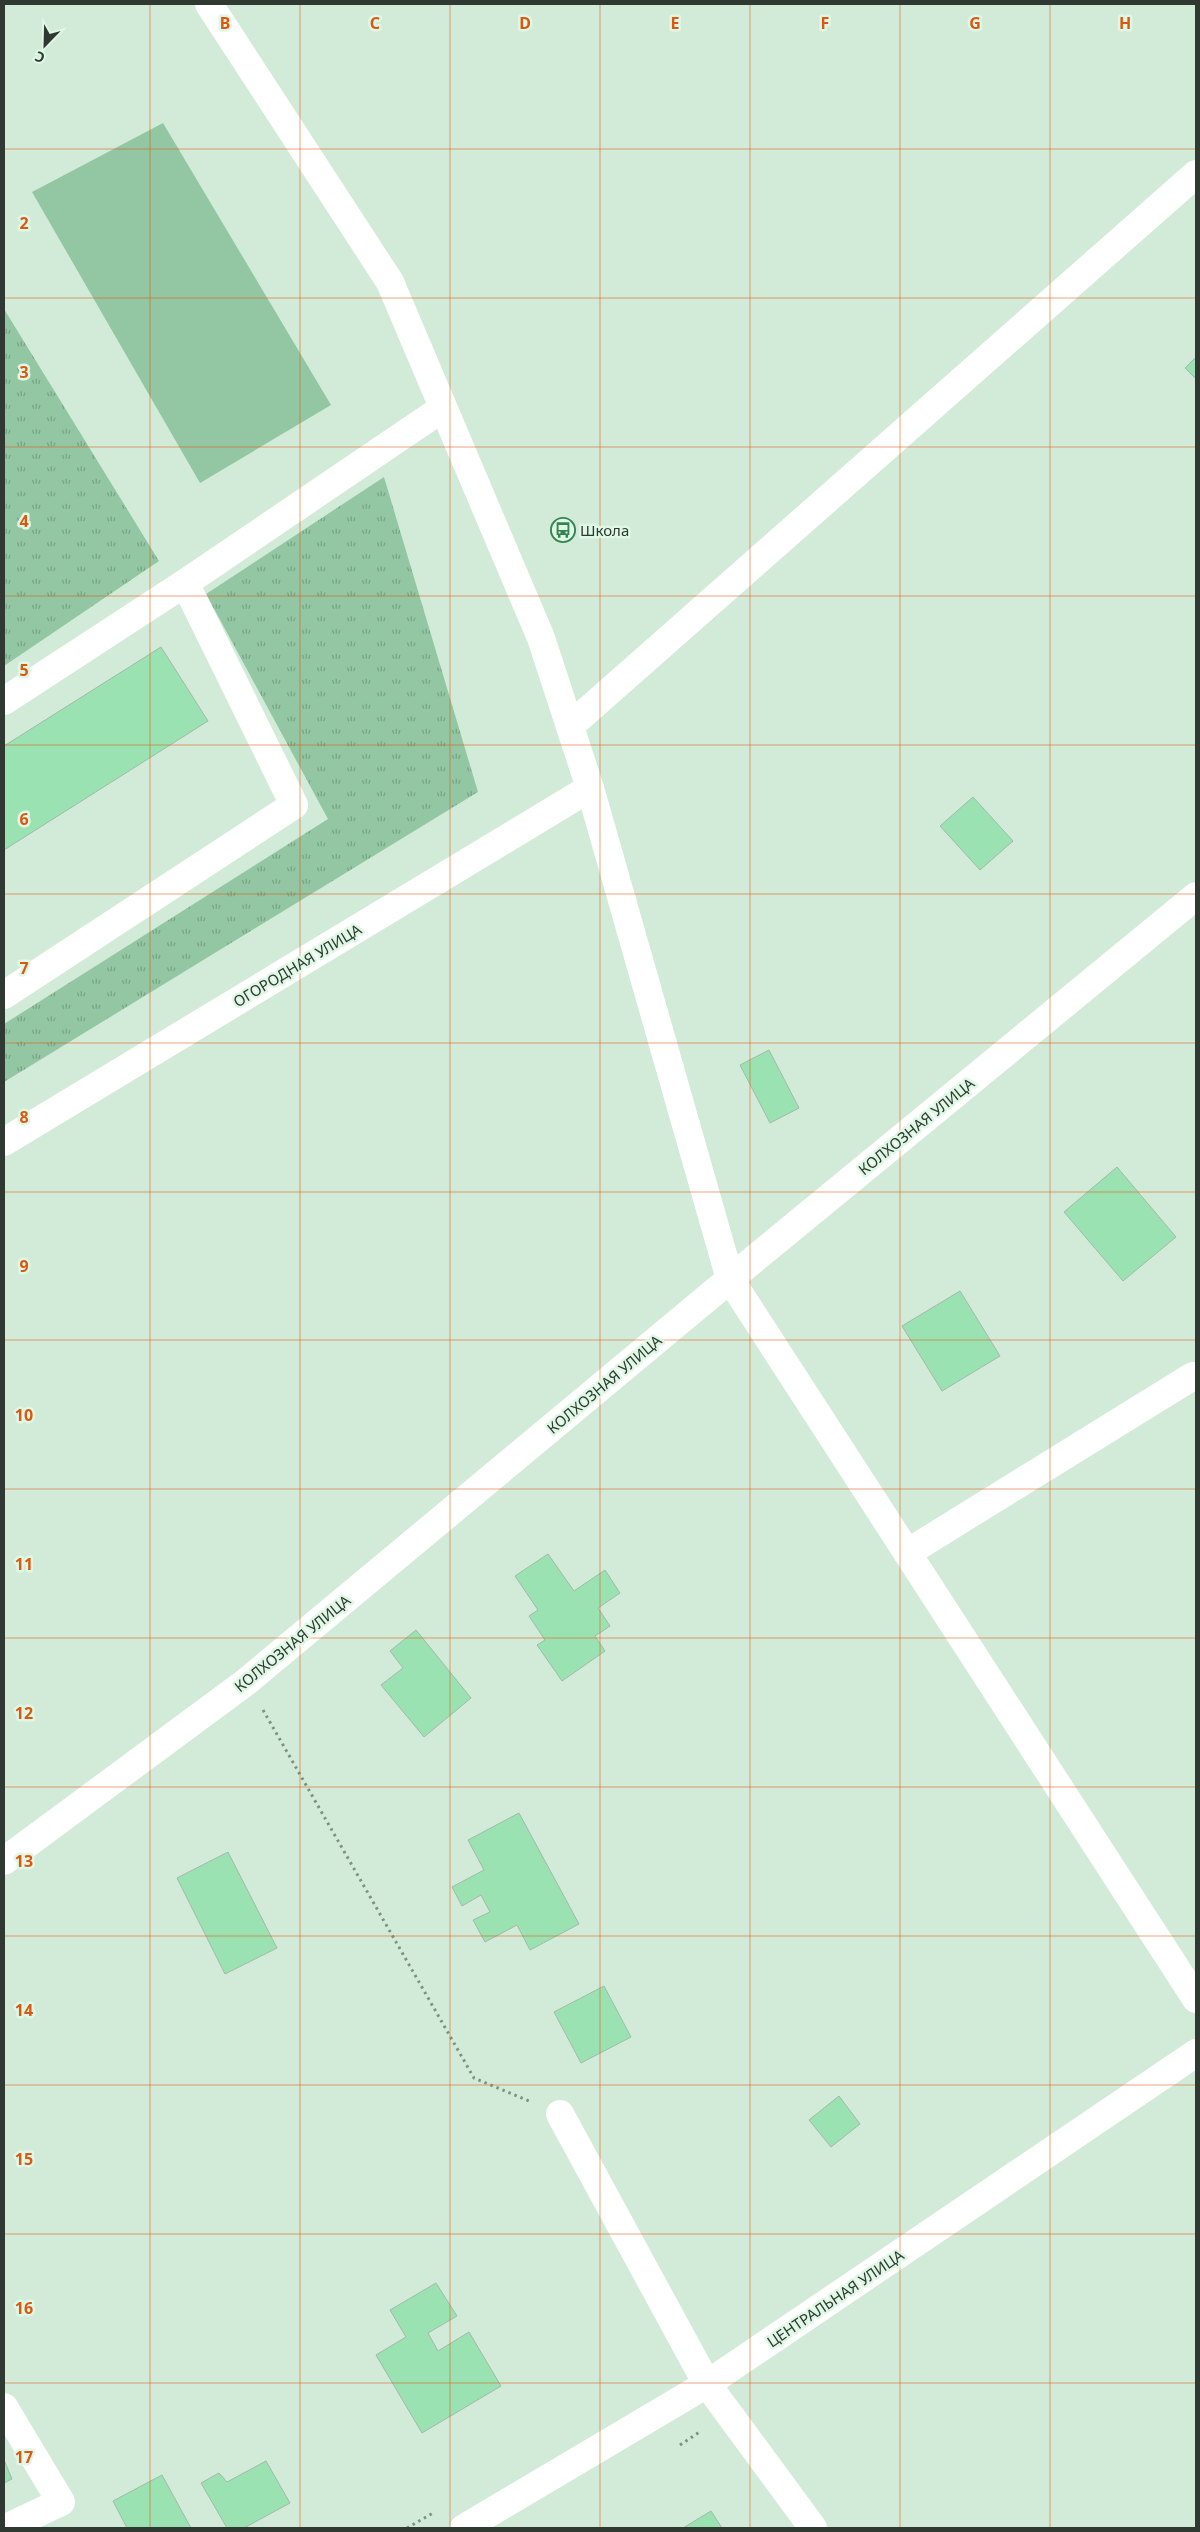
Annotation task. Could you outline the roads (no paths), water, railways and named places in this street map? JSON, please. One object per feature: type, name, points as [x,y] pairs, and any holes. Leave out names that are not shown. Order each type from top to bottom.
[{"type":"street","points":[[209,4],[390,282],[541,638],[590,788],[730,1279],[1196,1999]]},
{"type":"street","points":[[570,726],[1196,174]]},
{"type":"street","points":[[4,701],[185,583],[443,408]]},
{"type":"street","points":[[4,995],[294,805],[185,583]]},
{"type":"street","name":"ОГОРОДНАЯ УЛИЦА","points":[[4,1142],[590,788]]},
{"type":"street","name":"КОЛХОЗНАЯ УЛИЦА","points":[[4,1861],[246,1682],[730,1279],[1196,896]]},
{"type":"street","points":[[907,1553],[1193,1376]]},
{"type":"street","name":"ЦЕНТРАЛЬНАЯ УЛИЦА","points":[[464,2528],[708,2384],[1196,2053]]},
{"type":"street","points":[[560,2114],[708,2384],[813,2528]]},
{"type":"street","points":[[4,2407],[61,2502],[6,2528]]},
{"type":"place","name":"Школа","points":[[563,530]]}]
